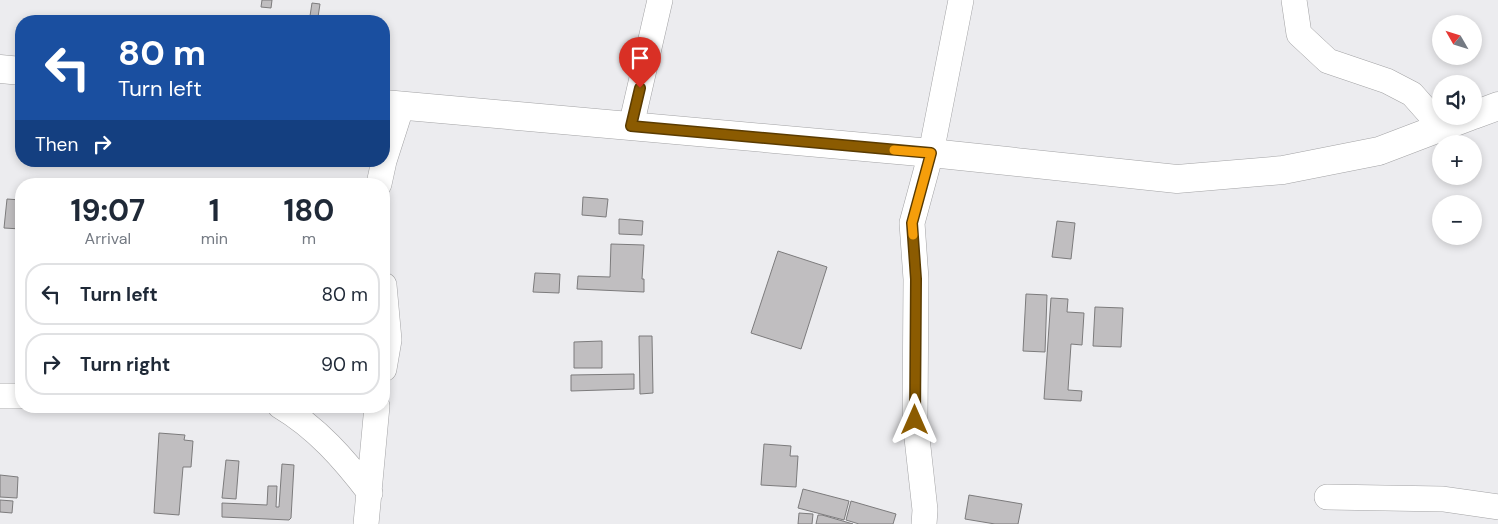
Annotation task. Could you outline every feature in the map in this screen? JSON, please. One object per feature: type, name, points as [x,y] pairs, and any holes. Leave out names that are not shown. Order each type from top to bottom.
[{"type":"main road","points":[[0,69],[15,70]]},
{"type":"main road","points":[[393,104],[931,153],[1177,180],[1283,170],[1379,151],[1450,125]]},
{"type":"main road","points":[[1482,112],[1498,106]]},
{"type":"street","points":[[631,126],[660,0]]},
{"type":"street","points":[[924,524],[925,510],[915,420],[916,279],[912,223],[931,153],[961,0]]},
{"type":"street","points":[[1294,0],[1299,34],[1328,60],[1387,81],[1412,94],[1442,128]]},
{"type":"street","points":[[390,123],[393,104]]},
{"type":"street","points":[[0,396],[15,396]]},
{"type":"street","points":[[292,413],[329,444],[370,493]]},
{"type":"street","points":[[366,524],[376,413]]},
{"type":"street","points":[[1327,497],[1443,499],[1498,507]]},
{"type":"building","points":[[262,0],[272,0],[271,8],[261,7]]},
{"type":"building","points":[[312,3],[320,4],[318,15],[310,15]]},
{"type":"building","points":[[583,197],[608,199],[606,217],[582,215]]},
{"type":"building","points":[[7,199],[15,200],[15,229],[4,228]]},
{"type":"building","points":[[619,219],[643,221],[642,235],[619,234]]},
{"type":"building","points":[[1057,221],[1075,223],[1071,259],[1052,257]]},
{"type":"building","points":[[611,244],[644,245],[642,279],[644,279],[644,292],[577,289],[578,276],[610,277]]},
{"type":"building","points":[[778,251],[827,267],[801,349],[751,333]]},
{"type":"building","points":[[535,273],[560,274],[559,293],[533,292]]},
{"type":"building","points":[[1026,294],[1047,295],[1045,352],[1023,351]]},
{"type":"building","points":[[1051,298],[1068,299],[1067,312],[1084,313],[1082,345],[1071,344],[1068,390],[1082,391],[1081,401],[1044,399]]},
{"type":"building","points":[[1095,307],[1123,308],[1121,347],[1093,346]]},
{"type":"building","points":[[639,336],[652,336],[653,393],[640,394]]},
{"type":"building","points":[[602,341],[602,368],[574,368],[574,342]]},
{"type":"building","points":[[634,374],[634,389],[571,391],[571,375]]},
{"type":"building","points":[[159,433],[185,435],[184,440],[193,441],[191,467],[183,467],[179,515],[154,513]]},
{"type":"building","points":[[764,444],[791,446],[790,456],[798,456],[796,487],[761,485]]},
{"type":"building","points":[[226,460],[239,461],[236,499],[222,498]]},
{"type":"building","points":[[282,464],[294,465],[291,518],[289,520],[222,517],[222,503],[267,505],[268,486],[277,486],[276,507],[279,507]]},
{"type":"building","points":[[0,475],[18,477],[17,498],[0,497]]},
{"type":"building","points":[[803,489],[849,501],[844,520],[798,508]]},
{"type":"building","points":[[969,495],[1022,504],[1018,524],[995,524],[965,519]]},
{"type":"building","points":[[0,500],[13,501],[12,513],[0,512]]},
{"type":"building","points":[[851,501],[896,514],[893,524],[859,524],[846,520]]},
{"type":"building","points":[[799,513],[813,514],[812,524],[798,524]]},
{"type":"building","points":[[818,515],[822,515],[853,524],[816,524]]},
{"type":"slow traffic","points":[[894,150],[931,153],[912,223],[913,235]]},
{"type":"route","points":[[640,88],[631,126],[931,153],[912,223],[916,279],[915,420]]}]
